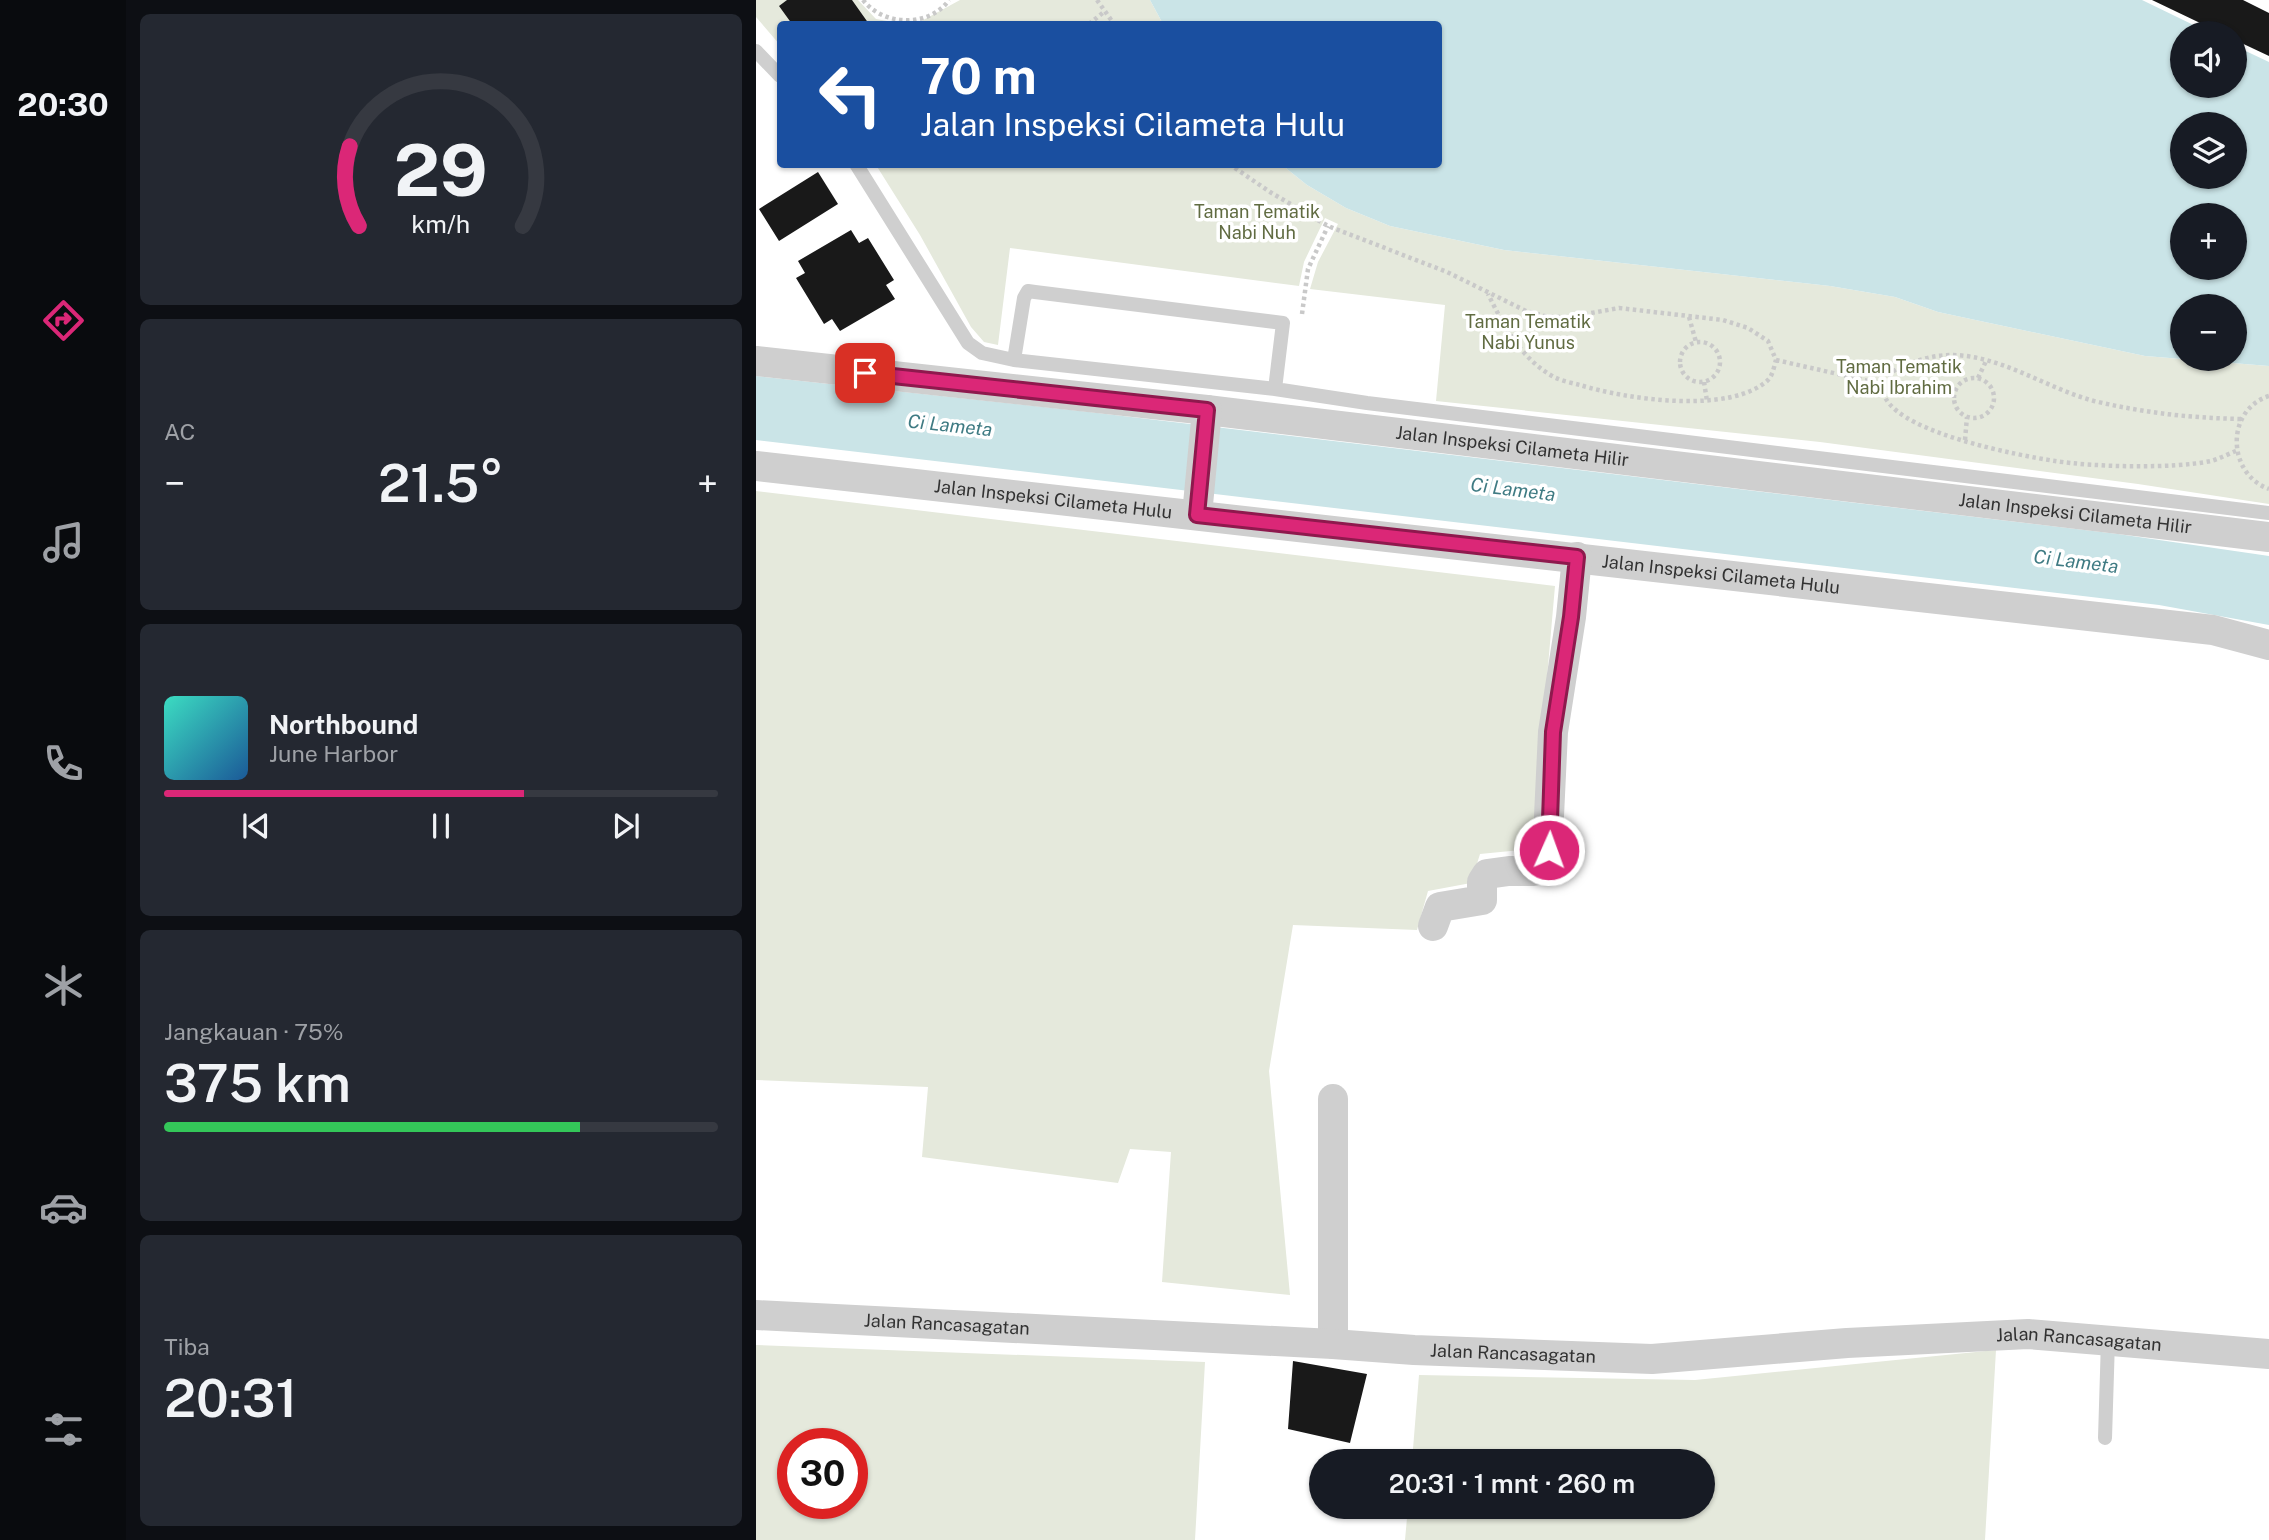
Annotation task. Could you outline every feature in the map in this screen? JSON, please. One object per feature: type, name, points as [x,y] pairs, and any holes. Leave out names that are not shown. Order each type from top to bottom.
[{"type":"street","name":"Jalan Inspeksi Cilameta Hilir","points":[[756,361],[1206,420],[2269,537]]},
{"type":"street","points":[[1198,505],[1206,420]]},
{"type":"street","name":"Jalan Inspeksi Cilameta Hulu","points":[[756,466],[1198,505],[1577,557],[2213,630],[2269,645]]},
{"type":"street","points":[[1433,926],[1440,907],[1482,900],[1482,882],[1487,874],[1534,871],[1544,865],[1547,858],[1553,732],[1571,617],[1577,557]]},
{"type":"street","points":[[1333,1099],[1333,1344]]},
{"type":"street","name":"Jalan Rancasagatan","points":[[756,1315],[1414,1350],[1652,1359],[1847,1343],[2028,1334],[2269,1354]]},
{"type":"lane","points":[[756,51],[777,73]]},
{"type":"lane","points":[[858,168],[968,344],[982,354],[2269,513]]},
{"type":"lane","points":[[1014,360],[1024,298],[1028,291],[1283,323],[1275,389]]},
{"type":"lane","points":[[2105,1438],[2108,1340]]},
{"type":"path","points":[[863,0],[875,13],[898,21]]},
{"type":"path","points":[[910,21],[931,14],[949,0]]},
{"type":"path","points":[[1097,0],[1112,21]]},
{"type":"path","points":[[1093,21],[1105,11]]},
{"type":"path","points":[[1235,168],[1328,226],[1447,272],[1526,311],[1548,317],[1569,317],[1619,308],[1723,320],[1748,328],[1768,341],[1776,360],[1770,378],[1753,390],[1707,401],[1654,400],[1597,390],[1555,378],[1530,359],[1508,333],[1488,294]]},
{"type":"path","points":[[1300,325],[1308,269],[1328,226]]},
{"type":"path","points":[[1303,306],[1311,307]]},
{"type":"path","points":[[1689,317],[1696,342]]},
{"type":"path","points":[[1696,342],[1703,342],[1714,348],[1720,359],[1718,371],[1703,382],[1696,382],[1684,375],[1679,362],[1685,349],[1696,342]]},
{"type":"path","points":[[1882,384],[1897,369],[1924,358],[1949,354],[1987,359],[2051,387],[2117,406],[2181,417],[2242,419]]},
{"type":"path","points":[[1978,378],[1987,359]]},
{"type":"path","points":[[1776,360],[1882,384]]},
{"type":"path","points":[[1971,378],[1978,378],[1993,391],[1993,403],[1980,417],[1967,417],[1957,409],[1954,396],[1960,384],[1971,378]]},
{"type":"path","points":[[1703,382],[1707,401]]},
{"type":"path","points":[[1882,384],[1886,400],[1914,422],[1939,433],[2005,451],[2057,461],[2119,466],[2183,464],[2213,461],[2236,451]]},
{"type":"path","points":[[2269,396],[2250,407],[2242,419],[2237,429],[2236,451],[2241,465],[2250,477],[2269,489]]},
{"type":"path","points":[[1965,440],[1967,417]]},
{"type":"green space","points":[[756,0],[858,0],[876,19],[887,21],[777,21],[777,42],[756,17]]},
{"type":"green space","points":[[960,0],[1150,0],[1161,21],[922,21]]},
{"type":"green space","points":[[878,168],[1286,168],[1307,185],[1346,208],[1390,226],[1504,250],[1830,286],[1895,297],[1938,312],[2145,356],[2170,358],[2170,371],[2247,371],[2247,364],[2269,366],[2269,504],[1820,442],[1436,401],[1445,305],[1310,289],[1318,262],[1338,224],[1325,218],[1304,262],[1299,286],[1010,248],[998,345],[984,342],[971,327],[920,235]]},
{"type":"green space","points":[[756,491],[1555,586],[1532,849],[1480,854],[1471,883],[1428,891],[1417,930],[1293,925],[1269,1071],[1290,1295],[1162,1282],[1171,1152],[1130,1149],[1118,1183],[922,1157],[928,1087],[756,1080]]},
{"type":"green space","points":[[756,1345],[1205,1362],[1195,1540],[756,1540]]},
{"type":"green space","points":[[1996,1350],[1985,1540],[1405,1540],[1407,1519],[1715,1519],[1715,1449],[1413,1449],[1419,1375],[1695,1380]]},
{"type":"water","points":[[1150,0],[2142,0],[2185,21],[2170,21],[2170,98],[2247,98],[2247,52],[2269,62],[2269,366],[2247,364],[2247,294],[2170,294],[2170,358],[2145,356],[1938,312],[1895,297],[1830,286],[1504,250],[1390,226],[1346,208],[1307,185],[1286,168],[1442,168],[1442,21],[1161,21]]},
{"type":"water","name":"Ci Lameta","points":[[756,376],[1089,412],[2118,534],[2269,556],[2269,625],[2159,605],[756,440]]},
{"type":"building","points":[[787,0],[852,0],[867,21],[790,21],[779,6]]},
{"type":"building","points":[[2152,0],[2243,0],[2269,13],[2269,56],[2247,46],[2247,21],[2196,21]]},
{"type":"building","points":[[818,172],[838,204],[779,241],[759,209]]},
{"type":"building","points":[[851,230],[859,243],[868,238],[894,280],[886,285],[895,299],[840,331],[832,319],[824,324],[796,278],[805,273],[798,261]]},
{"type":"building","points":[[1293,1361],[1367,1374],[1350,1443],[1288,1429]]},
{"type":"route","points":[[865,373],[1207,410],[1197,515],[1577,557],[1571,617],[1553,732],[1549,850]]},
{"type":"park label","name":"Taman Tematik Nabi Nuh","points":[[1257,222]]},
{"type":"park label","name":"Taman Tematik Nabi Yunus","points":[[1528,332]]},
{"type":"park label","name":"Taman Tematik Nabi Ibrahim","points":[[1899,377]]}]
